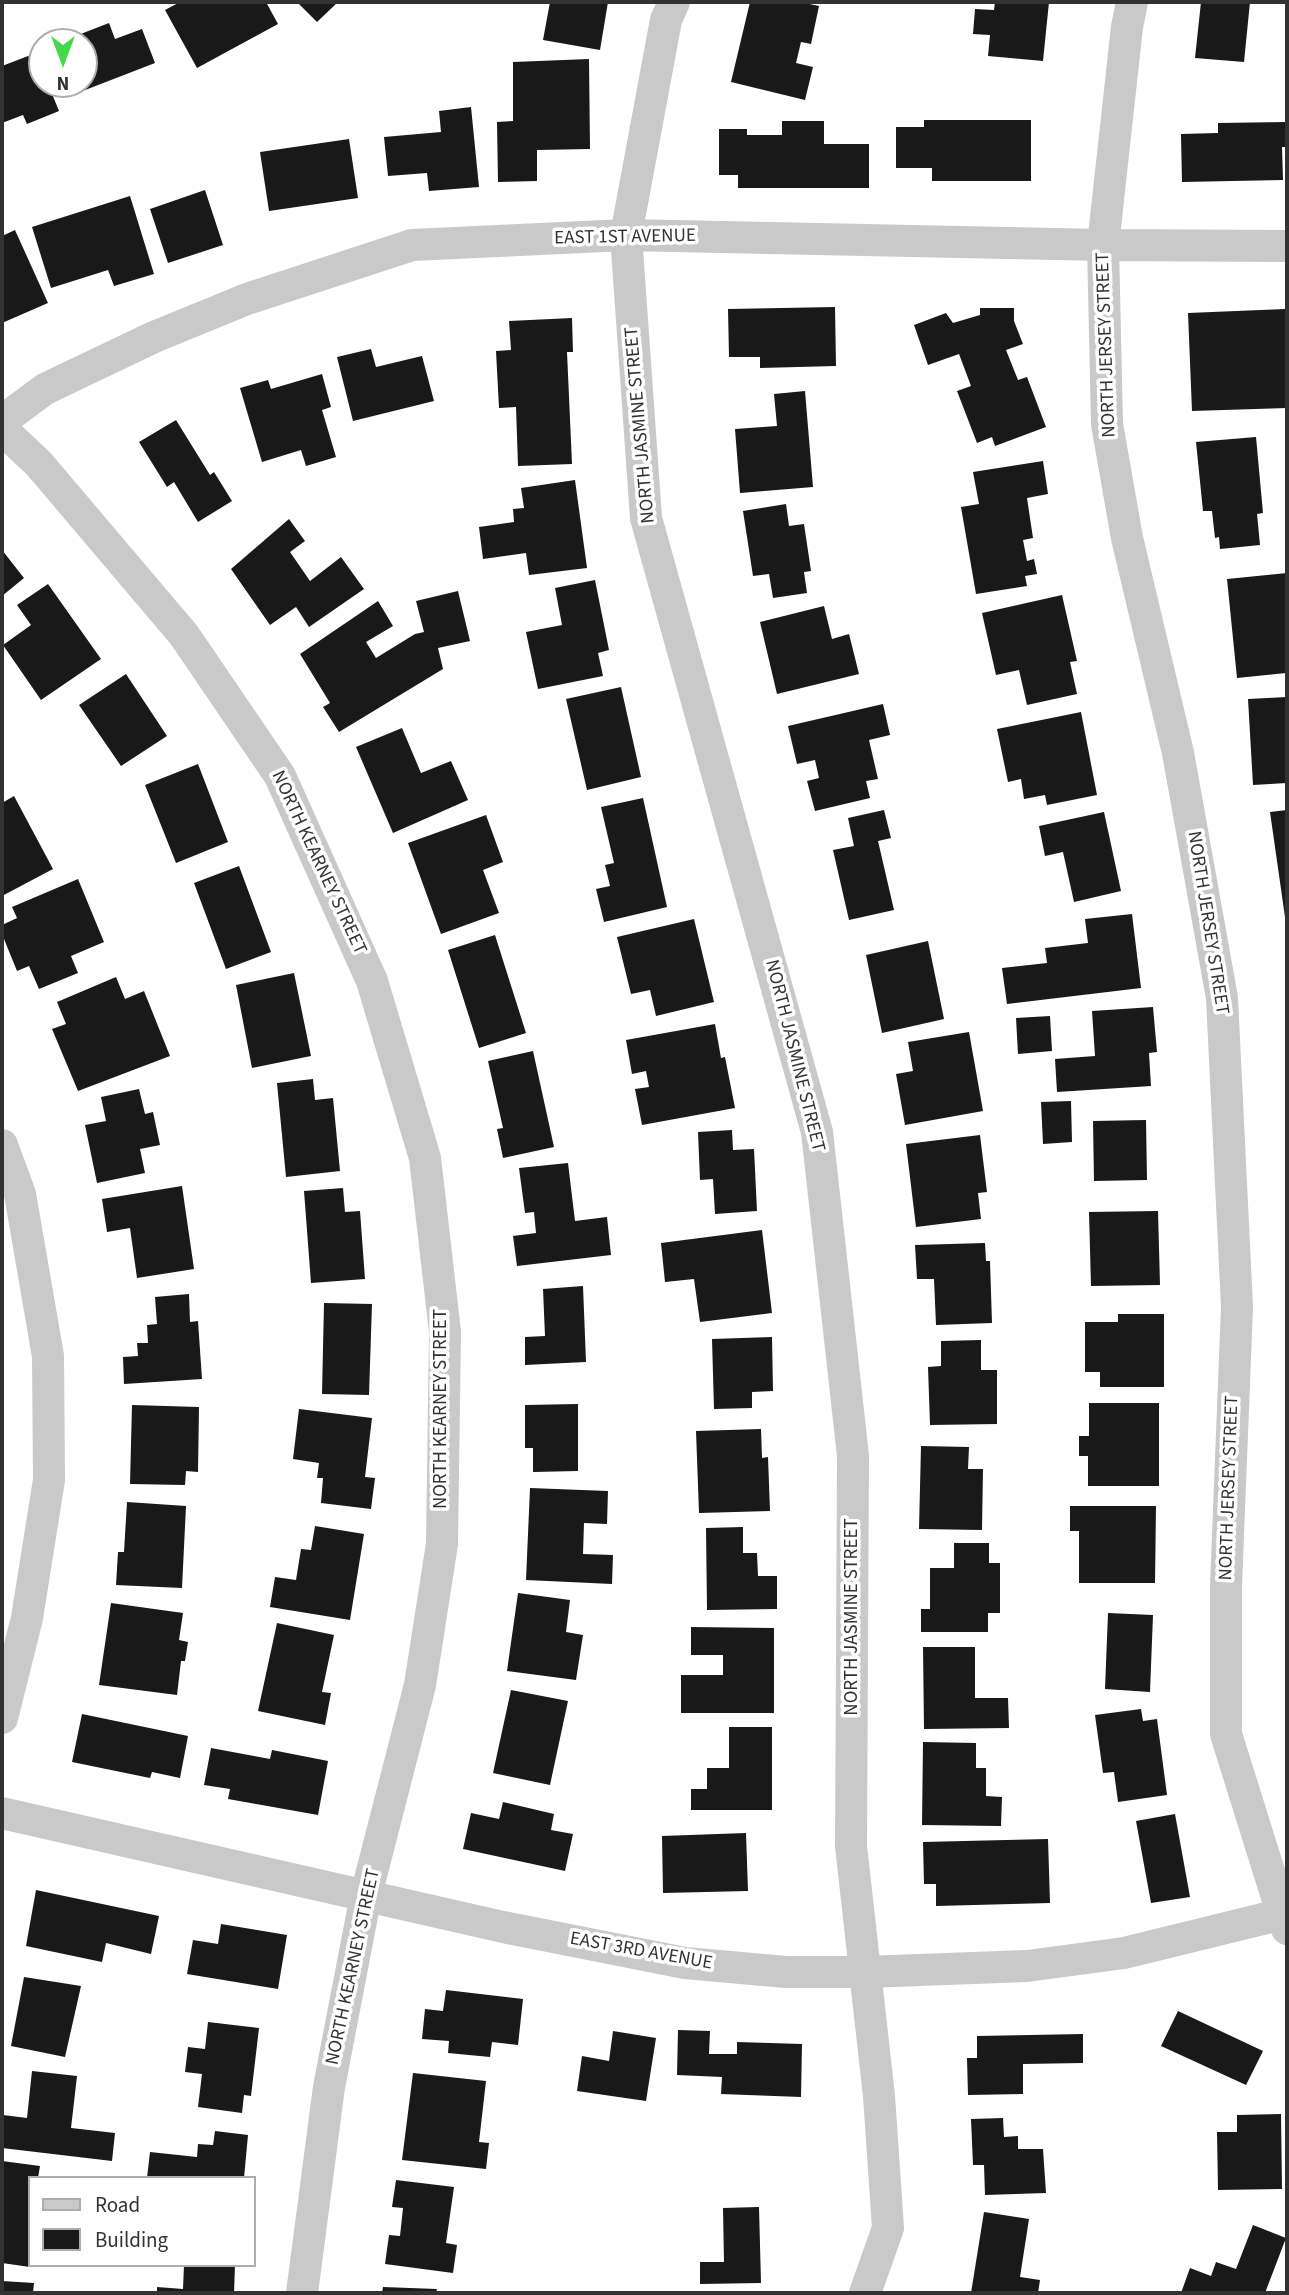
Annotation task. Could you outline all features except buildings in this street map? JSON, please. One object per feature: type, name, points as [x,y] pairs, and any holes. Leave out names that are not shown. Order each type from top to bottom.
[{"type":"street","name":"NORTH JASMINE STREET","points":[[674,2],[666,20],[626,235],[646,517],[817,1132],[853,1456],[851,1846],[879,2096],[888,2228],[865,2293]]},
{"type":"street","name":"NORTH JERSEY STREET","points":[[1132,2],[1102,245],[1107,424],[1127,538],[1178,753],[1222,998],[1237,1307],[1226,1586],[1226,1734],[1285,1919]]},
{"type":"street","name":"EAST 1ST AVENUE","points":[[2,421],[45,389],[154,337],[247,299],[412,245],[626,235],[1287,246]]},
{"type":"street","name":"NORTH KEARNEY STREET","points":[[2,429],[39,464],[184,635],[280,776],[372,981],[425,1158],[445,1332],[442,1544],[420,1685],[366,1895],[329,2087],[302,2293]]},
{"type":"street","points":[[2,1145],[20,1195],[48,1356],[49,1480],[27,1618],[2,1718]]},
{"type":"street","name":"EAST 3RD AVENUE","points":[[2,1813],[503,1927],[685,1963],[786,1972],[1027,1966],[1124,1953],[1285,1919]]}]
